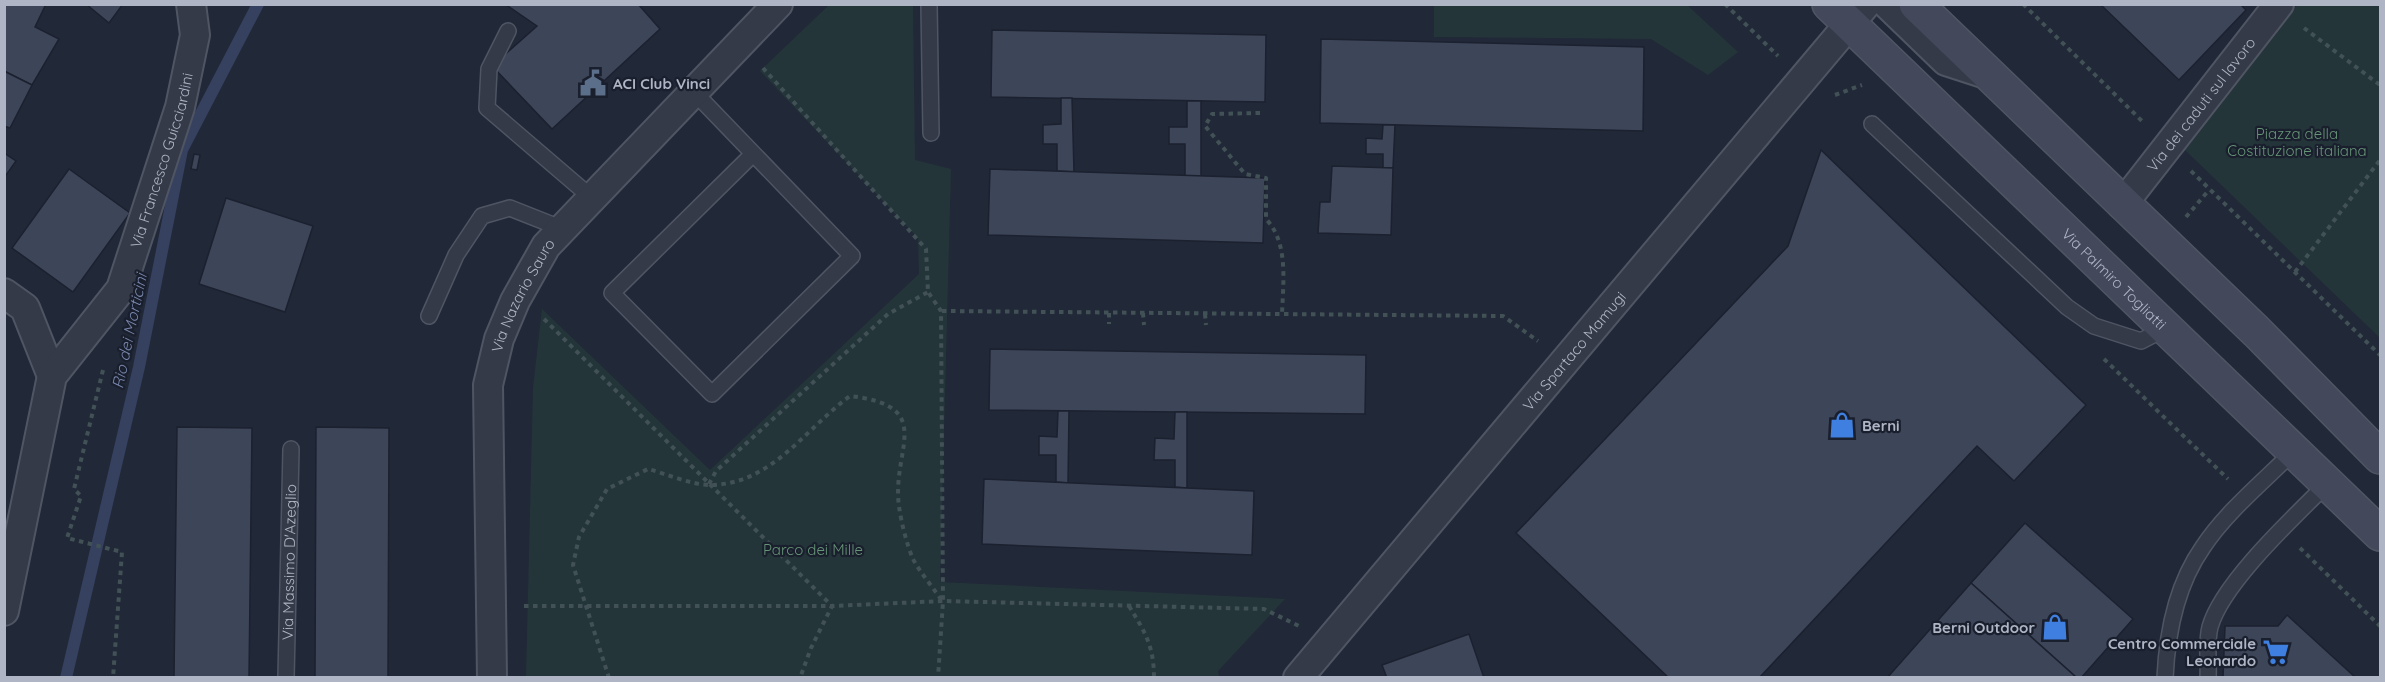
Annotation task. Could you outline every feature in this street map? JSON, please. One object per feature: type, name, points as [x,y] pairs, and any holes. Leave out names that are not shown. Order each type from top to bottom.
[{"type":"main road","points":[[1917,4],[1986,74],[2257,332],[2380,457]]},
{"type":"main road","name":"Via Palmiro Togliatti","points":[[1848,11],[2166,328],[2329,482],[2380,534]]},
{"type":"street","name":"Via Francesco Guicciardini","points":[[4,611],[52,376],[121,289],[180,107],[195,35],[190,4]]},
{"type":"street","points":[[1887,4],[1946,61],[1986,74]]},
{"type":"street","name":"Via Nazario Sauro","points":[[492,678],[488,385],[499,339],[514,301],[546,246],[774,6]]},
{"type":"street","name":"Via dei caduti sul lavoro","points":[[2122,205],[2278,6]]},
{"type":"street","name":"Via Spartaco Mamugi","points":[[1298,678],[1565,362],[1848,11]]},
{"type":"street","points":[[4,293],[25,308],[52,376]]},
{"type":"lane","points":[[929,4],[932,133]]},
{"type":"lane","points":[[508,31],[489,69],[487,108],[592,198]]},
{"type":"lane","points":[[694,92],[752,155],[852,256],[712,394],[612,292],[752,155]]},
{"type":"lane","points":[[1872,124],[2067,307],[2094,326],[2141,341],[2166,328]]},
{"type":"lane","points":[[429,316],[456,255],[482,216],[510,208],[563,229]]},
{"type":"lane","name":"Via Massimo D'Azeglio","points":[[286,678],[291,449]]},
{"type":"lane","points":[[2165,678],[2166,656],[2179,591],[2203,546],[2295,450]]},
{"type":"lane","points":[[2208,678],[2210,627],[2227,592],[2281,530],[2329,482]]},
{"type":"path","points":[[2023,4],[2380,355]]},
{"type":"path","points":[[2278,6],[2380,85]]},
{"type":"path","points":[[741,43],[926,249],[928,292],[941,310],[943,601],[938,678]]},
{"type":"path","points":[[1260,113],[1212,114],[1205,126],[1245,174],[1266,178],[1266,219],[1277,231],[1284,270],[1282,315]]},
{"type":"path","points":[[2295,272],[2380,160]]},
{"type":"path","points":[[709,485],[716,471],[888,314],[928,292]]},
{"type":"path","points":[[941,310],[1503,316],[1565,362]]},
{"type":"path","points":[[1109,313],[1109,324]]},
{"type":"path","points":[[1143,313],[1144,325]]},
{"type":"path","points":[[1205,314],[1206,325]]},
{"type":"path","points":[[539,315],[576,349],[832,606]]},
{"type":"path","points":[[84,336],[106,355],[74,489],[81,496],[67,537],[122,552],[113,678]]},
{"type":"path","points":[[609,678],[573,565],[579,537],[608,489],[648,469],[709,485],[736,482],[769,468],[831,410],[850,396],[877,399],[894,408],[904,424],[899,505],[913,559],[943,601]]},
{"type":"path","points":[[491,606],[832,606],[943,601],[1264,609],[1329,641]]},
{"type":"path","points":[[1128,605],[1149,638],[1154,657],[1154,678]]},
{"type":"path","points":[[800,678],[811,648],[832,606]]},
{"type":"green space","name":"Parco dei Mille","points":[[829,5],[913,5],[915,160],[951,169],[940,582],[1285,599],[1218,671],[1219,677],[526,677],[533,388],[542,309],[710,470],[919,274],[918,238],[760,71]]},
{"type":"green space","points":[[1434,5],[1687,5],[1738,52],[1708,75],[1651,39],[1434,37]]},
{"type":"green space","name":"Piazza della Costituzione italiana","points":[[2297,5],[2380,5],[2380,338],[2185,150]]},
{"type":"building","points":[[4,4],[46,4],[35,27],[59,39],[32,85],[4,71]]},
{"type":"building","points":[[86,4],[123,4],[109,23]]},
{"type":"building","points":[[505,4],[638,4],[660,29],[552,129],[492,66],[537,26]]},
{"type":"building","points":[[2100,4],[2240,4],[2246,10],[2179,80]]},
{"type":"building","points":[[992,30],[1266,35],[1265,102],[991,97]]},
{"type":"building","points":[[1321,39],[1644,47],[1643,131],[1320,123]]},
{"type":"building","points":[[4,71],[32,85],[10,128],[4,126]]},
{"type":"building","points":[[1061,98],[1072,98],[1074,172],[1057,171],[1057,144],[1043,144],[1043,125],[1061,124]]},
{"type":"building","points":[[1187,101],[1201,101],[1201,177],[1185,176],[1185,144],[1169,144],[1169,127],[1187,127]]},
{"type":"building","points":[[1383,125],[1395,125],[1393,168],[1383,168],[1383,154],[1366,154],[1366,138],[1382,139]]},
{"type":"building","name":"Berni","points":[[1821,150],[2086,405],[2014,481],[1977,446],[1759,678],[1669,678],[1516,533],[1788,246]]},
{"type":"building","points":[[4,153],[16,161],[4,178]]},
{"type":"building","points":[[194,154],[200,155],[197,170],[191,169]]},
{"type":"building","points":[[1332,166],[1393,168],[1391,235],[1318,233],[1320,202],[1330,202]]},
{"type":"building","points":[[69,169],[130,213],[73,292],[12,248]]},
{"type":"building","points":[[990,169],[1265,178],[1263,243],[988,235]]},
{"type":"building","points":[[226,198],[313,226],[285,312],[199,284]]},
{"type":"building","points":[[990,349],[1366,355],[1365,414],[989,410]]},
{"type":"building","points":[[1058,411],[1069,411],[1068,483],[1056,482],[1056,455],[1039,455],[1039,436],[1057,437]]},
{"type":"building","points":[[1175,412],[1187,412],[1187,488],[1175,487],[1175,460],[1154,460],[1155,438],[1174,439]]},
{"type":"building","points":[[177,427],[252,428],[249,678],[174,678]]},
{"type":"building","points":[[316,427],[389,428],[388,678],[315,678]]},
{"type":"building","points":[[984,479],[1254,491],[1252,555],[982,544]]},
{"type":"building","points":[[2025,523],[2133,619],[2081,678],[2077,678],[1971,583]]},
{"type":"building","points":[[1971,583],[2077,678],[1887,678]]},
{"type":"building","name":"Centro Commerciale Leonardo","points":[[2287,615],[2356,678],[2223,678],[2225,626],[2278,626]]},
{"type":"building","points":[[1469,634],[1484,678],[1387,678],[1382,665]]},
{"type":"waterway","name":"Rio dei Morticini","points":[[66,678],[139,367],[182,150],[258,4]]},
{"type":"place","name":"ACI Club Vinci","points":[[593,83]]},
{"type":"place","name":"Berni","points":[[1842,425]]},
{"type":"place","name":"Berni Outdoor","points":[[2055,627]]},
{"type":"place","name":"Centro Commerciale Leonardo","points":[[2276,652]]}]
